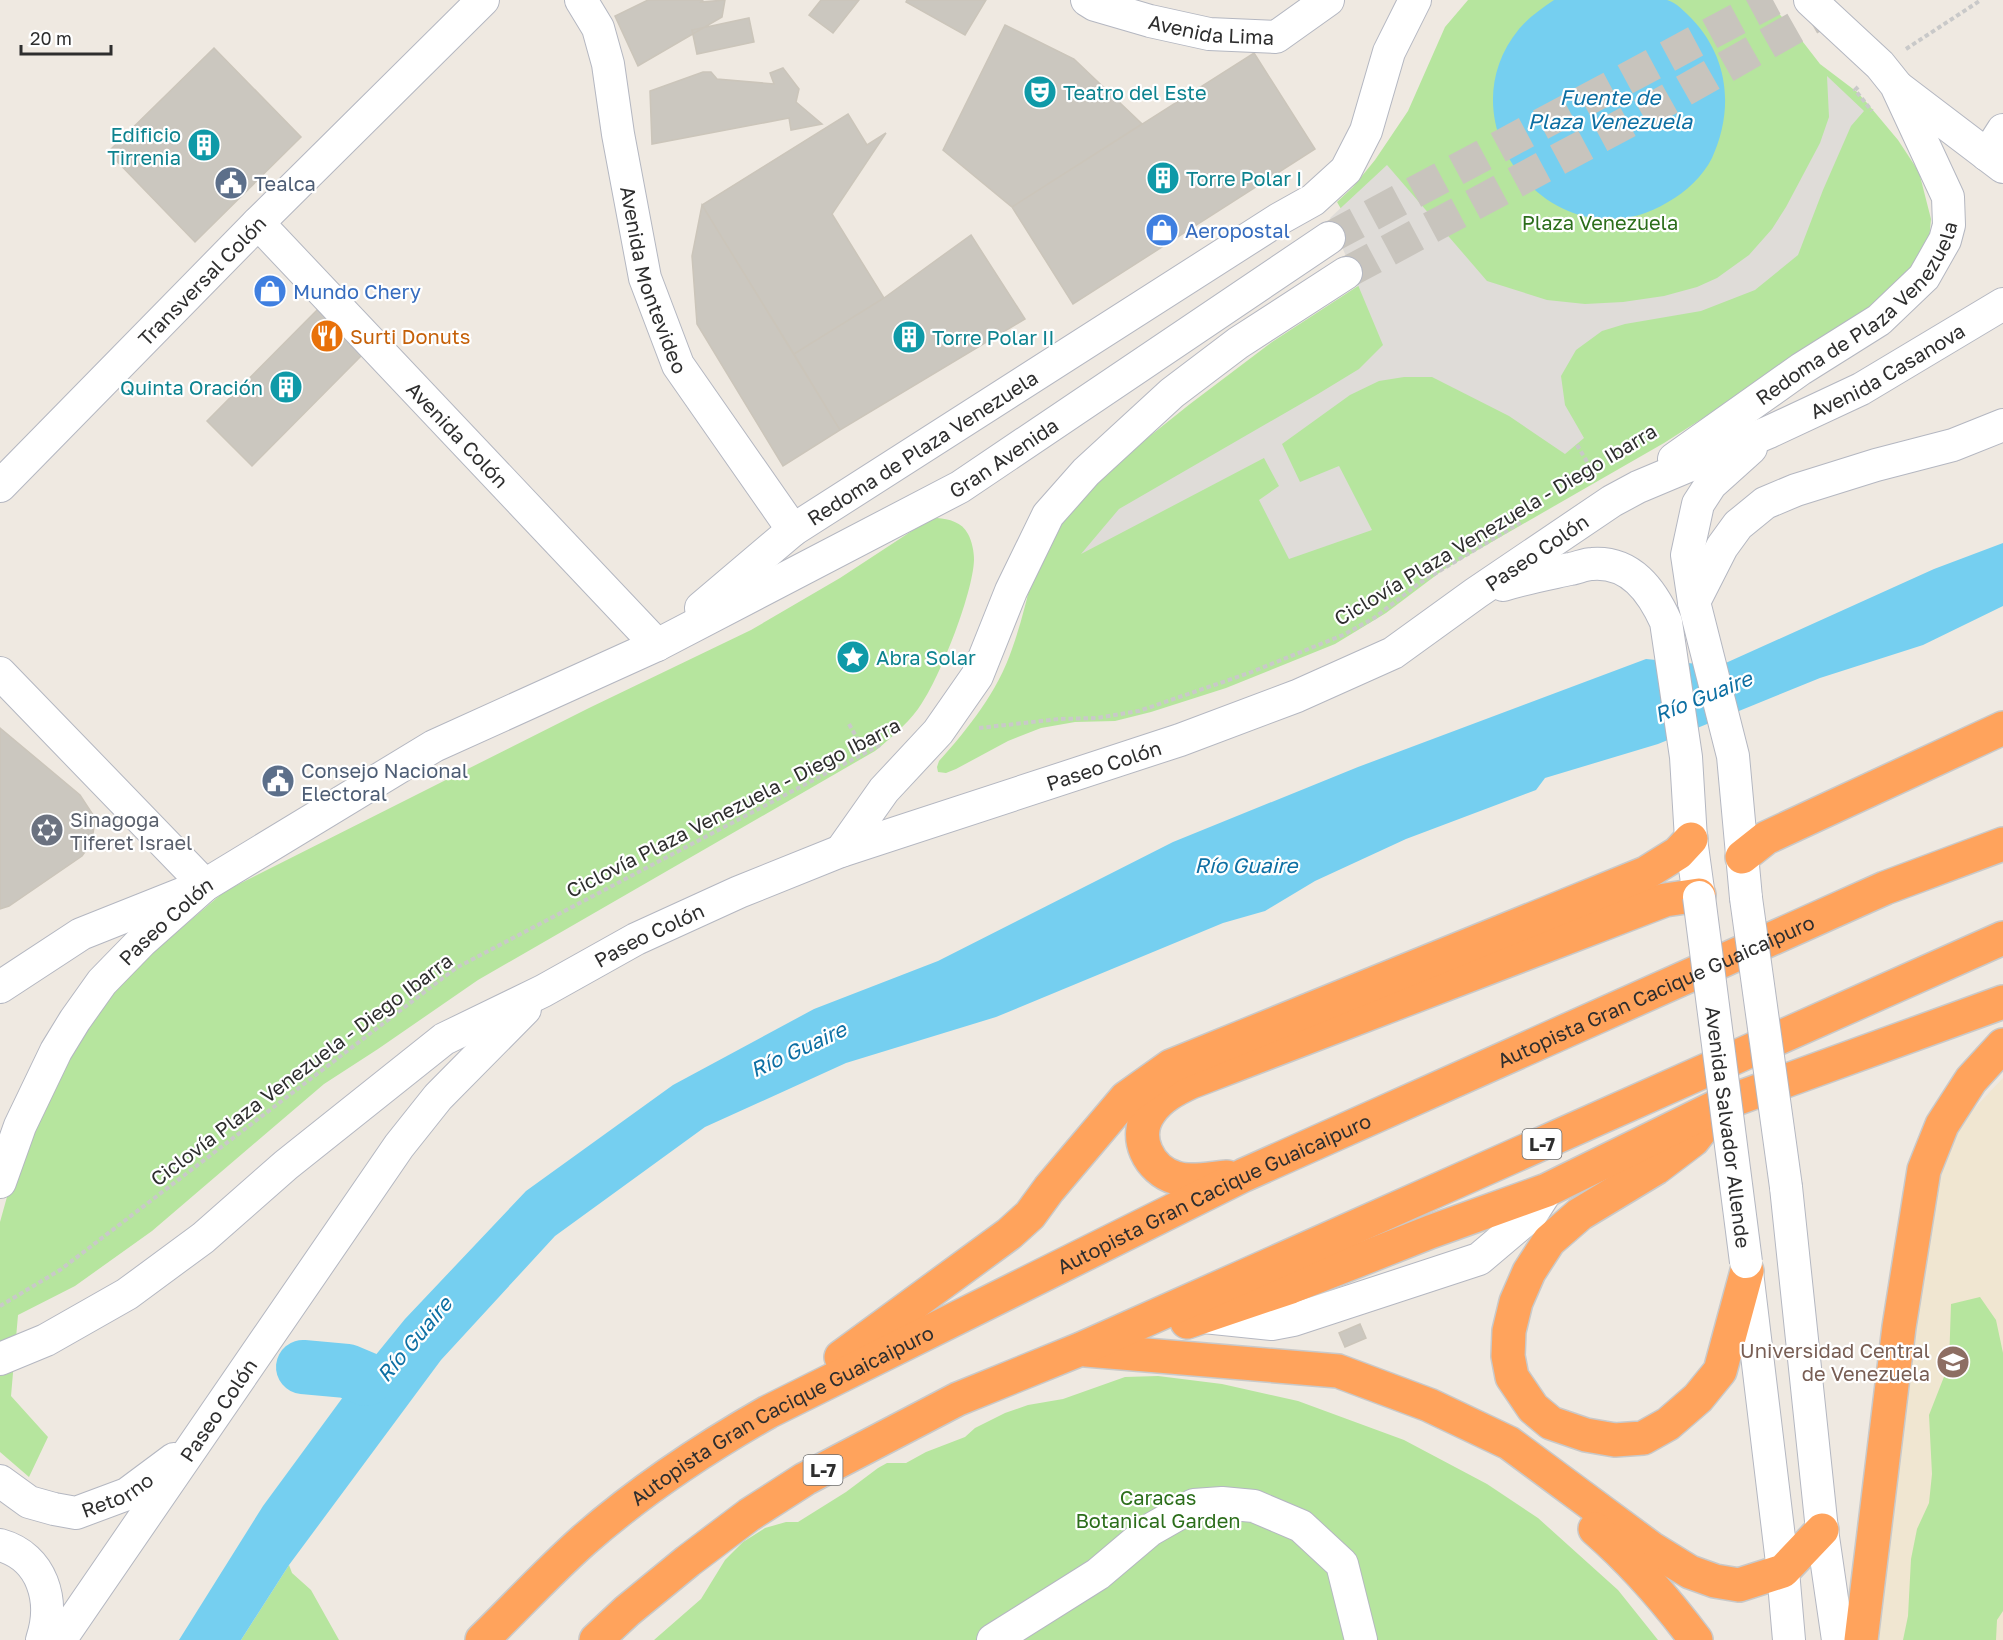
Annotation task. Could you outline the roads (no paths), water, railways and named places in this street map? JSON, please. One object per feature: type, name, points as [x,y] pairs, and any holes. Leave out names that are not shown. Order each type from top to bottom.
[{"type":"highway","points":[[1742,856],[1766,838],[2003,728]]},
{"type":"highway","points":[[768,1412],[1009,1234],[1030,1215],[1049,1189],[1126,1098],[1171,1066],[1646,873],[1678,853],[1690,839]]},
{"type":"highway","name":"Autopista Gran Cacique Guaicaipuro","points":[[482,1640],[584,1540],[639,1496],[717,1441],[768,1412],[1244,1175],[1885,888],[2003,844]]},
{"type":"highway","points":[[1244,1175],[1179,1179],[1166,1175],[1153,1163],[1143,1148],[1142,1132],[1149,1112],[1170,1092],[1191,1082],[1665,900],[1699,896]]},
{"type":"highway","name":"L-7","points":[[596,1640],[627,1611],[688,1561],[749,1515],[805,1479],[958,1399],[1081,1349],[2003,938]]},
{"type":"highway","points":[[1081,1349],[1121,1342],[1291,1287],[1430,1232],[1547,1190],[1722,1104],[2003,1002]]},
{"type":"highway","points":[[1861,1640],[1899,1327],[1924,1170],[1942,1125],[1971,1080],[2003,1045]]},
{"type":"highway","points":[[1722,1104],[1693,1140],[1656,1168],[1580,1214],[1549,1241],[1529,1272],[1516,1302],[1509,1331],[1508,1356],[1512,1377],[1533,1408],[1551,1423],[1586,1436],[1615,1440],[1642,1438],[1668,1424],[1691,1405],[1720,1371],[1747,1267]]},
{"type":"highway","points":[[1081,1349],[1338,1371],[1429,1405],[1509,1443],[1651,1548],[1690,1572],[1715,1581],[1739,1585],[1783,1571],[1822,1530]]},
{"type":"highway","points":[[1244,1362],[1332,1387],[1418,1421],[1497,1458],[1571,1508],[1625,1556],[1696,1640]]},
{"type":"street","name":"Transversal Colón","points":[[0,486],[258,223],[483,0]]},
{"type":"street","name":"Avenida Montevideo","points":[[581,0],[598,27],[608,64],[618,134],[645,278],[678,365],[793,530]]},
{"type":"street","name":"Avenida Lima","points":[[1087,0],[1095,5],[1150,21],[1209,34],[1276,37],[1329,0]]},
{"type":"street","name":"Redoma de Plaza Venezuela","points":[[1810,0],[1888,75],[1998,151]]},
{"type":"street","name":"Redoma de Plaza Venezuela","points":[[657,645],[793,530],[1279,219],[1313,200],[1346,170],[1366,130],[1389,52],[1409,7]]},
{"type":"street","name":"Redoma de Plaza Venezuela","points":[[1638,487],[1717,427],[1801,369],[1879,320],[1924,277],[1947,232],[1948,197],[1888,75]]},
{"type":"street","name":"Avenida Colón","points":[[258,223],[657,645]]},
{"type":"street","name":"Gran Avenida","points":[[657,645],[960,487],[1329,238]]},
{"type":"street","points":[[841,851],[884,790],[938,732],[977,676],[1011,591],[1048,515],[1086,472],[1172,393],[1238,343],[1346,273]]},
{"type":"street","name":"Avenida Casanova","points":[[1638,487],[1769,432],[1862,389],[2003,304]]},
{"type":"street","points":[[1838,1640],[1822,1530],[1786,1188],[1746,898],[1733,756],[1694,602],[1722,547],[1738,525],[1765,503],[1796,490],[1865,468],[1953,445],[2003,425]]},
{"type":"street","name":"Avenida Casanova","points":[[1694,602],[1687,555],[1698,504],[1711,484],[1769,432]]},
{"type":"street","name":"Paseo Colón","points":[[0,1359],[46,1340],[127,1294],[203,1238],[286,1165],[444,1040],[543,991],[636,939],[739,892],[841,851],[1180,740],[1297,696],[1393,652],[1476,592],[1612,501],[1638,487]]},
{"type":"street","name":"Avenida Salvador Allende","points":[[1476,592],[1537,575],[1591,564],[1610,564],[1627,572],[1646,586],[1666,622],[1686,757],[1690,839],[1747,1267],[1789,1640]]},
{"type":"street","name":"Paseo Colón","points":[[0,1182],[20,1126],[56,1051],[75,1020],[102,982],[142,941],[205,885],[434,746],[657,645]]},
{"type":"street","points":[[0,673],[205,885],[81,934],[0,987]]},
{"type":"street","name":"Paseo Colón","points":[[60,1640],[399,1146],[438,1097],[543,991]]},
{"type":"street","name":"Retorno","points":[[0,1481],[29,1502],[76,1513],[127,1494],[194,1444]]},
{"type":"street","points":[[993,1640],[1019,1626],[1098,1574],[1150,1530],[1194,1505],[1222,1503],[1254,1506],[1301,1526],[1342,1564],[1361,1640]]},
{"type":"street","points":[[0,1545],[10,1548],[30,1562],[45,1587],[48,1612],[42,1640]]},
{"type":"water","name":"Fuente de Plaza Venezuela","points":[[1554,0],[1667,0],[1677,5],[1692,19],[1714,50],[1724,85],[1725,103],[1719,140],[1712,158],[1699,177],[1668,202],[1627,218],[1587,217],[1552,203],[1523,177],[1502,144],[1493,107],[1498,67],[1519,29]]},
{"type":"water","name":"Río Guaire","points":[[2003,543],[2003,606],[1923,645],[1820,678],[1658,744],[1545,778],[1536,790],[1406,839],[1315,881],[1265,911],[1223,923],[996,1017],[846,1063],[705,1127],[555,1236],[441,1360],[289,1565],[241,1640],[179,1640],[263,1506],[357,1378],[405,1319],[526,1191],[673,1085],[814,1009],[938,961],[1173,842],[1358,767],[1646,659],[1719,666],[1934,569]]},
{"type":"waterway","points":[[303,1367],[347,1371],[366,1379]]},
{"type":"tunnel","points":[[1329,238],[1773,0]]},
{"type":"tunnel","points":[[1346,273],[1639,116],[1844,0]]},
{"type":"place","name":"Teatro del Este","points":[[1040,92]]},
{"type":"place","name":"Edificio Tirrenia","points":[[204,145]]},
{"type":"place","name":"Torre Polar I","points":[[1163,178]]},
{"type":"place","name":"Tealca","points":[[231,183]]},
{"type":"place","name":"Aeropostal","points":[[1162,230]]},
{"type":"place","name":"Mundo Chery","points":[[270,291]]},
{"type":"place","name":"Surti Donuts","points":[[327,336]]},
{"type":"place","name":"Torre Polar II","points":[[909,337]]},
{"type":"place","name":"Quinta Oración","points":[[286,387]]},
{"type":"place","name":"Abra Solar","points":[[853,657]]},
{"type":"place","name":"Consejo Nacional Electoral","points":[[278,781]]},
{"type":"place","name":"Sinagoga Tiferet Israel","points":[[47,830]]},
{"type":"place","name":"Universidad Central de Venezuela","points":[[1953,1362]]},
{"type":"park label","name":"Plaza Venezuela","points":[[1600,222]]},
{"type":"park label","name":"Caracas Botanical Garden","points":[[1158,1508]]}]
